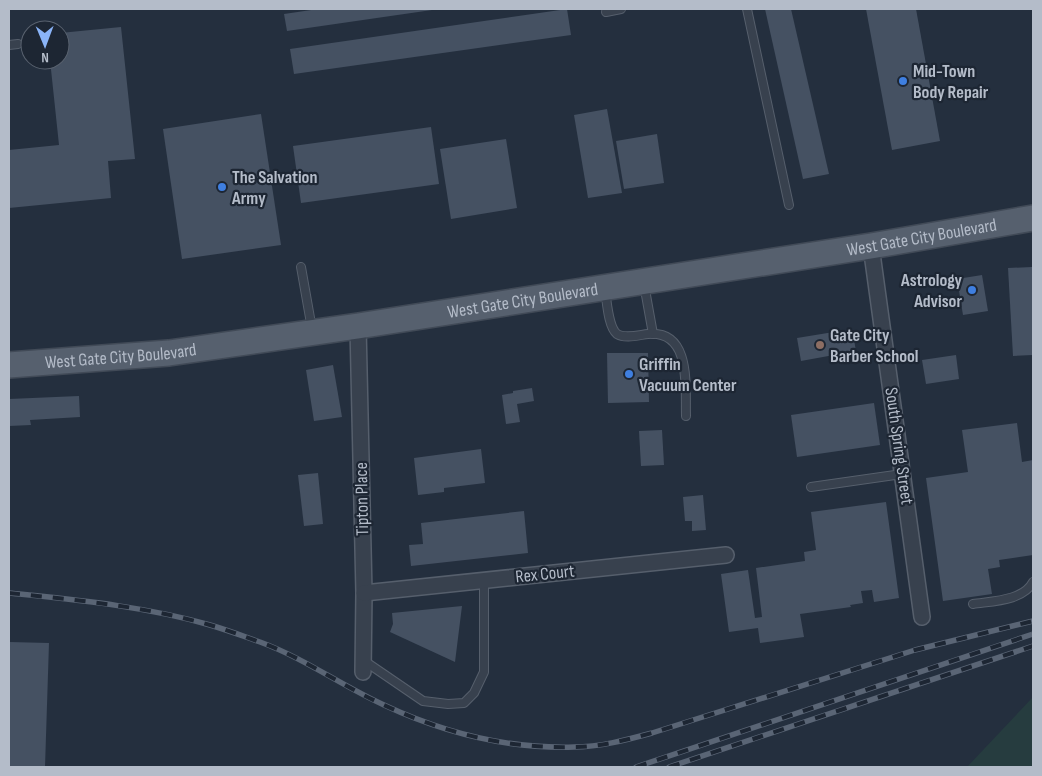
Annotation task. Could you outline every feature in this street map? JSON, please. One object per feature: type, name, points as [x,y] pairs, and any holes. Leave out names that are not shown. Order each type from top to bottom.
[{"type":"main road","name":"West Gate City Boulevard","points":[[9,365],[170,353],[312,333],[871,246],[1033,218]]},
{"type":"street","name":"South Spring Street","points":[[871,246],[922,617]]},
{"type":"street","name":"Tipton Place","points":[[358,326],[364,593],[363,666]]},
{"type":"street","name":"Rex Court","points":[[364,593],[726,555]]},
{"type":"lane","points":[[606,12],[621,9]]},
{"type":"lane","points":[[747,9],[789,205]]},
{"type":"lane","points":[[9,44],[18,44]]},
{"type":"lane","points":[[301,267],[312,333]]},
{"type":"lane","points":[[643,282],[653,334]]},
{"type":"lane","points":[[605,288],[611,326],[617,334],[625,336],[653,334],[668,338],[679,349],[684,362],[686,416]]},
{"type":"lane","points":[[811,487],[902,474]]},
{"type":"lane","points":[[363,666],[423,701],[448,704],[464,702],[474,693],[484,672],[484,580]]},
{"type":"lane","points":[[973,604],[1019,596],[1030,588],[1033,582]]},
{"type":"green space","points":[[1033,697],[1033,767],[967,767]]},
{"type":"building","points":[[318,9],[432,10],[287,31],[284,14]]},
{"type":"building","points":[[567,9],[571,35],[294,74],[290,49]]},
{"type":"building","points":[[765,9],[791,9],[829,174],[803,179]]},
{"type":"building","points":[[866,9],[916,9],[940,141],[892,150]]},
{"type":"building","points":[[121,27],[135,159],[108,161],[111,198],[9,208],[9,150],[59,145],[51,70],[70,70],[70,32]]},
{"type":"building","points":[[607,109],[622,193],[588,198],[574,115]]},
{"type":"building","name":"The Salvation Army","points":[[261,114],[281,245],[182,259],[163,129]]},
{"type":"building","points":[[431,127],[439,184],[301,203],[293,146]]},
{"type":"building","points":[[657,134],[664,183],[624,189],[616,141]]},
{"type":"building","points":[[506,139],[517,208],[451,219],[440,149]]},
{"type":"building","points":[[1032,267],[1033,355],[1013,356],[1008,268]]},
{"type":"building","points":[[982,275],[988,311],[963,315],[957,279]]},
{"type":"building","points":[[852,329],[856,351],[801,361],[797,338]]},
{"type":"building","points":[[607,353],[648,353],[649,402],[608,403]]},
{"type":"building","points":[[956,355],[959,379],[926,384],[922,360]]},
{"type":"building","points":[[333,365],[342,417],[314,421],[306,370]]},
{"type":"building","points":[[532,388],[534,401],[517,404],[520,422],[506,424],[502,395]]},
{"type":"building","points":[[79,396],[80,417],[30,420],[31,425],[9,426],[9,399]]},
{"type":"building","points":[[874,403],[880,445],[797,457],[791,415]]},
{"type":"building","points":[[1017,423],[1022,462],[1033,460],[1033,555],[999,560],[1000,567],[988,569],[992,594],[943,601],[926,478],[968,472],[962,430]]},
{"type":"building","points":[[662,430],[664,465],[641,466],[639,431]]},
{"type":"building","points":[[481,449],[485,483],[444,488],[444,492],[418,495],[414,458]]},
{"type":"building","points":[[318,473],[323,524],[304,526],[298,475]]},
{"type":"building","points":[[703,495],[706,530],[692,531],[692,521],[685,521],[683,497]]},
{"type":"building","points":[[886,502],[899,598],[874,602],[872,590],[861,591],[863,603],[850,605],[851,607],[800,614],[804,637],[760,643],[758,628],[729,632],[721,574],[748,570],[755,618],[762,617],[756,568],[805,561],[804,552],[816,550],[811,512]]},
{"type":"building","points":[[524,511],[528,553],[411,566],[409,545],[423,544],[421,523]]},
{"type":"building","points":[[462,606],[455,662],[390,632],[393,624],[392,613]]},
{"type":"building","points":[[9,642],[49,643],[45,767],[9,767]]},
{"type":"railway","points":[[9,593],[135,608],[210,625],[276,649],[368,697],[430,724],[501,742],[549,747],[594,746],[642,736],[915,650],[1033,621]]},
{"type":"railway","points":[[636,767],[1033,634]]},
{"type":"railway","points":[[669,767],[1033,646]]},
{"type":"place","name":"Mid-Town Body Repair","points":[[903,81]]},
{"type":"place","name":"The Salvation Army","points":[[222,187]]},
{"type":"place","name":"Astrology Advisor","points":[[972,290]]},
{"type":"place","name":"Gate City Barber School","points":[[820,345]]},
{"type":"place","name":"Griffin Vacuum Center","points":[[629,374]]}]
